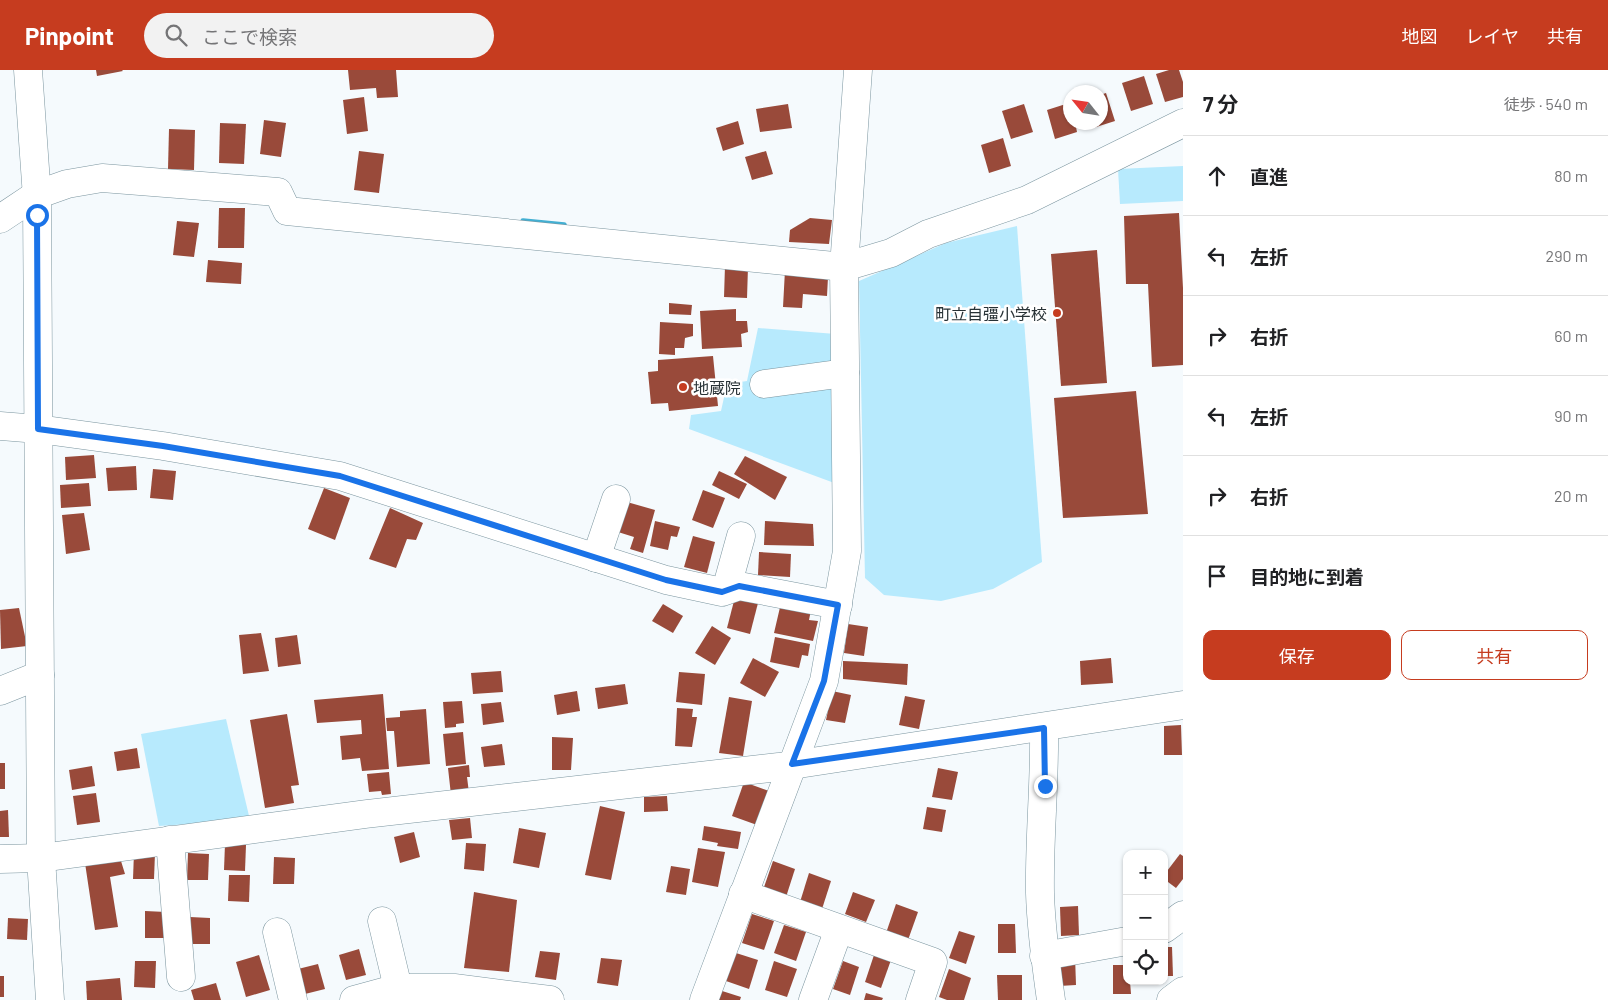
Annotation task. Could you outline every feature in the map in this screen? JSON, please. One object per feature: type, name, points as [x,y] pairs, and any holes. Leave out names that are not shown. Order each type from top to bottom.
[{"type":"street","points":[[28,70],[37,202],[42,858],[50,1000]]},
{"type":"street","points":[[704,1000],[824,681],[838,605],[847,550],[844,267],[858,70]]},
{"type":"street","points":[[0,219],[37,202],[67,184],[102,178],[283,202],[844,267],[891,253],[928,234],[1027,200],[1183,122]]},
{"type":"street","points":[[764,384],[845,373]]},
{"type":"street","points":[[0,426],[38,429],[163,446],[340,476],[666,580],[722,592],[739,586],[838,605]]},
{"type":"street","points":[[596,558],[616,499]]},
{"type":"street","points":[[726,590],[741,536]]},
{"type":"street","points":[[0,691],[40,675]]},
{"type":"street","points":[[0,859],[42,858],[366,814],[779,767],[1044,728],[1183,705]]},
{"type":"street","points":[[1044,728],[1045,786],[1040,892],[1044,956],[1052,1000]]},
{"type":"street","points":[[170,840],[181,977]]},
{"type":"street","points":[[743,894],[932,962],[920,1000]]},
{"type":"street","points":[[1168,926],[1183,915]]},
{"type":"street","points":[[382,921],[398,994]]},
{"type":"street","points":[[813,1000],[839,929]]},
{"type":"street","points":[[277,932],[293,1000]]},
{"type":"street","points":[[1044,956],[1123,942]]},
{"type":"street","points":[[354,1000],[454,988],[550,1000]]},
{"type":"street","points":[[1171,1000],[1183,991]]},
{"type":"shaded area","points":[[1183,166],[1183,201],[1120,204],[1118,169]]},
{"type":"shaded area","points":[[1017,226],[1042,562],[993,589],[941,601],[884,595],[865,578],[859,281],[946,243]]},
{"type":"shaded area","points":[[758,328],[836,334],[837,484],[689,429],[691,415],[721,411],[727,384],[747,381]]},
{"type":"shaded area","points":[[226,719],[250,820],[159,826],[141,734]]},
{"type":"building","points":[[96,70],[122,70],[123,71],[97,76]]},
{"type":"building","points":[[348,70],[396,70],[398,97],[377,98],[376,88],[350,90]]},
{"type":"building","points":[[1169,70],[1179,70],[1183,82],[1183,97],[1165,102],[1156,74]]},
{"type":"building","points":[[1144,76],[1153,104],[1131,111],[1122,83]]},
{"type":"building","points":[[364,97],[368,131],[347,134],[343,100]]},
{"type":"building","points":[[1108,99],[1115,121],[1108,123]]},
{"type":"building","points":[[788,104],[792,128],[760,132],[756,109]]},
{"type":"building","points":[[1024,104],[1033,132],[1011,139],[1002,111]]},
{"type":"building","points":[[1063,105],[1063,130],[1077,130],[1077,132],[1055,139],[1047,110]]},
{"type":"building","points":[[264,120],[286,123],[281,157],[260,154]]},
{"type":"building","points":[[738,121],[744,144],[723,151],[716,128]]},
{"type":"building","points":[[220,123],[246,124],[244,164],[219,163]]},
{"type":"building","points":[[169,129],[195,130],[194,170],[168,169]]},
{"type":"building","points":[[1003,138],[1011,166],[989,173],[981,145]]},
{"type":"building","points":[[359,151],[384,154],[379,193],[354,190]]},
{"type":"building","points":[[766,151],[773,174],[752,180],[745,157]]},
{"type":"building","points":[[219,208],[245,208],[244,248],[218,248]]},
{"type":"building","points":[[1179,213],[1183,288],[1183,365],[1152,367],[1148,284],[1126,284],[1124,216]]},
{"type":"building","points":[[810,218],[832,220],[829,244],[789,242],[790,230]]},
{"type":"building","points":[[177,221],[199,223],[194,257],[173,255]]},
{"type":"building","points":[[1097,250],[1107,383],[1061,386],[1051,254]]},
{"type":"building","points":[[208,260],[242,263],[241,284],[206,282]]},
{"type":"building","points":[[725,265],[748,266],[747,298],[724,297]]},
{"type":"building","points":[[785,270],[828,277],[827,296],[803,294],[802,308],[783,307]]},
{"type":"building","points":[[669,303],[692,305],[691,315],[669,314]]},
{"type":"building","points":[[736,309],[736,321],[747,321],[748,332],[741,334],[742,347],[702,349],[700,311]]},
{"type":"building","points":[[660,322],[693,324],[693,336],[685,338],[684,348],[675,348],[675,355],[659,354]]},
{"type":"building","name":"地蔵院","points":[[713,356],[718,406],[669,411],[668,403],[651,404],[648,372],[658,371],[658,360]]},
{"type":"building","points":[[1136,391],[1148,514],[1063,518],[1054,398]]},
{"type":"building","points":[[94,455],[96,478],[66,480],[65,457]]},
{"type":"building","points":[[745,456],[787,477],[775,500],[734,474]]},
{"type":"building","points":[[136,466],[137,490],[108,491],[106,468]]},
{"type":"building","points":[[153,469],[176,471],[173,500],[150,498]]},
{"type":"building","points":[[719,471],[747,484],[739,499],[712,485]]},
{"type":"building","points":[[89,483],[91,506],[61,508],[60,485]]},
{"type":"building","points":[[324,488],[350,498],[335,540],[308,529]]},
{"type":"building","points":[[703,490],[725,498],[713,528],[692,520]]},
{"type":"building","points":[[627,502],[655,510],[643,553],[630,549],[634,537],[618,532]]},
{"type":"building","points":[[390,508],[423,523],[416,540],[407,539],[396,568],[369,559]]},
{"type":"building","points":[[84,513],[90,550],[66,554],[62,515]]},
{"type":"building","points":[[655,521],[680,527],[677,537],[671,536],[668,550],[650,546]]},
{"type":"building","points":[[765,521],[813,524],[814,546],[764,545]]},
{"type":"building","points":[[693,536],[715,542],[707,573],[684,567]]},
{"type":"building","points":[[759,552],[791,554],[790,577],[758,575]]},
{"type":"building","points":[[735,597],[758,603],[750,634],[727,628]]},
{"type":"building","points":[[781,603],[811,610],[809,620],[818,621],[813,641],[774,633]]},
{"type":"building","points":[[663,604],[683,616],[673,633],[652,621]]},
{"type":"building","points":[[19,608],[27,646],[1,649],[0,610]]},
{"type":"building","points":[[848,624],[868,627],[864,656],[844,653]]},
{"type":"building","points":[[712,626],[731,638],[715,665],[695,653]]},
{"type":"building","points":[[261,633],[269,671],[243,674],[239,635]]},
{"type":"building","points":[[297,635],[301,664],[278,667],[275,638]]},
{"type":"building","points":[[775,637],[810,644],[808,656],[802,655],[799,668],[770,662]]},
{"type":"building","points":[[753,658],[779,672],[765,697],[740,683]]},
{"type":"building","points":[[1111,658],[1113,683],[1081,685],[1080,661]]},
{"type":"building","points":[[843,661],[908,664],[907,685],[843,679]]},
{"type":"building","points":[[501,671],[503,692],[473,694],[471,673]]},
{"type":"building","points":[[679,672],[705,674],[702,705],[676,702]]},
{"type":"building","points":[[625,684],[628,704],[598,709],[595,688]]},
{"type":"building","points":[[577,691],[580,711],[557,715],[554,695]]},
{"type":"building","points":[[832,691],[851,695],[845,723],[826,720]]},
{"type":"building","points":[[383,694],[389,769],[362,771],[360,758],[342,760],[340,736],[362,734],[361,720],[317,723],[314,700]]},
{"type":"building","points":[[905,696],[925,700],[919,729],[899,725]]},
{"type":"building","points":[[729,697],[752,701],[743,756],[719,753]]},
{"type":"building","points":[[462,701],[464,723],[456,724],[456,727],[445,728],[443,702]]},
{"type":"building","points":[[501,702],[504,722],[483,725],[481,704]]},
{"type":"building","points":[[677,708],[693,709],[692,717],[697,717],[692,747],[675,746]]},
{"type":"building","points":[[426,709],[430,764],[397,767],[394,731],[387,731],[386,718],[400,717],[400,711]]},
{"type":"building","points":[[287,714],[299,785],[291,786],[294,803],[265,808],[250,720]]},
{"type":"building","points":[[1181,725],[1182,755],[1164,755],[1164,726]]},
{"type":"building","points":[[463,732],[466,764],[446,766],[443,734]]},
{"type":"building","points":[[552,737],[573,738],[571,770],[552,770]]},
{"type":"building","points":[[502,744],[505,765],[484,767],[481,747]]},
{"type":"building","points":[[137,748],[140,768],[117,771],[114,752]]},
{"type":"building","points":[[0,763],[5,763],[5,789],[0,789]]},
{"type":"building","points":[[469,765],[470,777],[467,777],[469,793],[451,795],[448,768]]},
{"type":"building","points":[[92,766],[95,786],[72,790],[69,770]]},
{"type":"building","points":[[938,768],[958,772],[952,800],[932,797]]},
{"type":"building","points":[[389,772],[391,794],[382,795],[381,791],[369,792],[367,774]]},
{"type":"building","points":[[744,782],[769,791],[757,825],[732,816]]},
{"type":"building","points":[[96,793],[100,822],[77,825],[73,796]]},
{"type":"building","points":[[667,796],[668,811],[644,812],[644,797]]},
{"type":"building","points":[[600,806],[625,812],[611,880],[585,875]]},
{"type":"building","points":[[927,807],[946,810],[942,832],[923,829]]},
{"type":"building","points":[[8,810],[9,837],[0,837],[0,811]]},
{"type":"building","points":[[470,818],[472,838],[452,840],[449,820]]},
{"type":"building","points":[[704,826],[741,832],[738,849],[717,846],[718,843],[702,840]]},
{"type":"building","points":[[519,828],[546,833],[539,868],[513,863]]},
{"type":"building","points":[[414,832],[420,857],[400,863],[394,837]]},
{"type":"building","points":[[466,843],[486,844],[484,871],[464,869]]},
{"type":"building","points":[[225,844],[246,845],[245,871],[224,870]]},
{"type":"building","points":[[698,848],[725,852],[718,887],[692,882]]},
{"type":"building","points":[[134,852],[155,853],[154,879],[133,879]]},
{"type":"building","points":[[188,853],[209,854],[208,880],[187,880]]},
{"type":"building","points":[[1180,854],[1183,856],[1183,879],[1176,888],[1168,882],[1168,870]]},
{"type":"building","points":[[274,857],[295,858],[294,884],[273,884]]},
{"type":"building","points":[[121,861],[125,874],[110,877],[118,927],[95,930],[85,863]]},
{"type":"building","points":[[773,861],[795,869],[786,897],[763,890]]},
{"type":"building","points":[[671,866],[690,869],[686,895],[666,892]]},
{"type":"building","points":[[809,873],[831,881],[822,909],[800,902]]},
{"type":"building","points":[[229,875],[250,875],[249,902],[228,901]]},
{"type":"building","points":[[474,892],[517,900],[509,972],[464,968]]},
{"type":"building","points":[[853,892],[875,900],[866,922],[845,914]]},
{"type":"building","points":[[896,904],[918,912],[908,940],[886,933]]},
{"type":"building","points":[[1078,906],[1079,935],[1061,936],[1060,907]]},
{"type":"building","points":[[145,911],[166,912],[166,938],[145,938]]},
{"type":"building","points":[[752,914],[774,921],[764,950],[742,943]]},
{"type":"building","points":[[190,917],[210,918],[210,944],[189,944]]},
{"type":"building","points":[[8,918],[28,919],[27,940],[7,939]]},
{"type":"building","points":[[998,924],[1015,924],[1016,953],[998,953]]},
{"type":"building","points":[[784,925],[806,932],[796,961],[774,953]]},
{"type":"building","points":[[959,931],[975,936],[966,964],[949,958]]},
{"type":"building","points":[[1168,947],[1172,947],[1173,976],[1168,976]]},
{"type":"building","points":[[359,949],[366,975],[346,980],[339,955]]},
{"type":"building","points":[[540,951],[560,953],[556,980],[535,977]]},
{"type":"building","points":[[736,953],[758,960],[749,989],[726,981]]},
{"type":"building","points":[[259,955],[270,990],[246,997],[236,962]]},
{"type":"building","points":[[874,955],[891,960],[881,988],[865,982]]},
{"type":"building","points":[[1058,956],[1075,956],[1076,985],[1059,986]]},
{"type":"building","points":[[601,958],[622,960],[618,986],[597,983]]},
{"type":"building","points":[[135,961],[156,961],[155,988],[134,987]]},
{"type":"building","points":[[774,961],[797,969],[787,997],[765,990]]},
{"type":"building","points":[[843,961],[859,967],[850,995],[833,989]]},
{"type":"building","points":[[318,964],[325,989],[305,994],[298,969]]},
{"type":"building","points":[[1113,965],[1123,965],[1123,985],[1130,985],[1131,994],[1113,994]]},
{"type":"building","points":[[949,969],[971,978],[964,1000],[947,1000],[939,997]]},
{"type":"building","points":[[997,975],[1022,975],[1022,1000],[998,1000]]},
{"type":"building","points":[[0,976],[4,976],[4,997],[0,997]]},
{"type":"building","points":[[120,978],[122,1000],[87,1000],[86,981]]},
{"type":"building","points":[[216,983],[221,1000],[194,1000],[191,990]]},
{"type":"building","points":[[719,990],[741,997],[740,1000],[715,1000]]},
{"type":"building","points":[[866,993],[883,998],[882,1000],[864,1000]]},
{"type":"waterway","points":[[523,221],[564,225]]},
{"type":"place","name":"町立自彊小学校","points":[[1057,313]]},
{"type":"place","name":"地蔵院","points":[[683,387]]},
{"type":"route","points":[[37,215],[38,429],[163,446],[340,476],[666,580],[722,592],[739,586],[838,605],[824,681],[792,764],[1044,728],[1045,786]]}]
